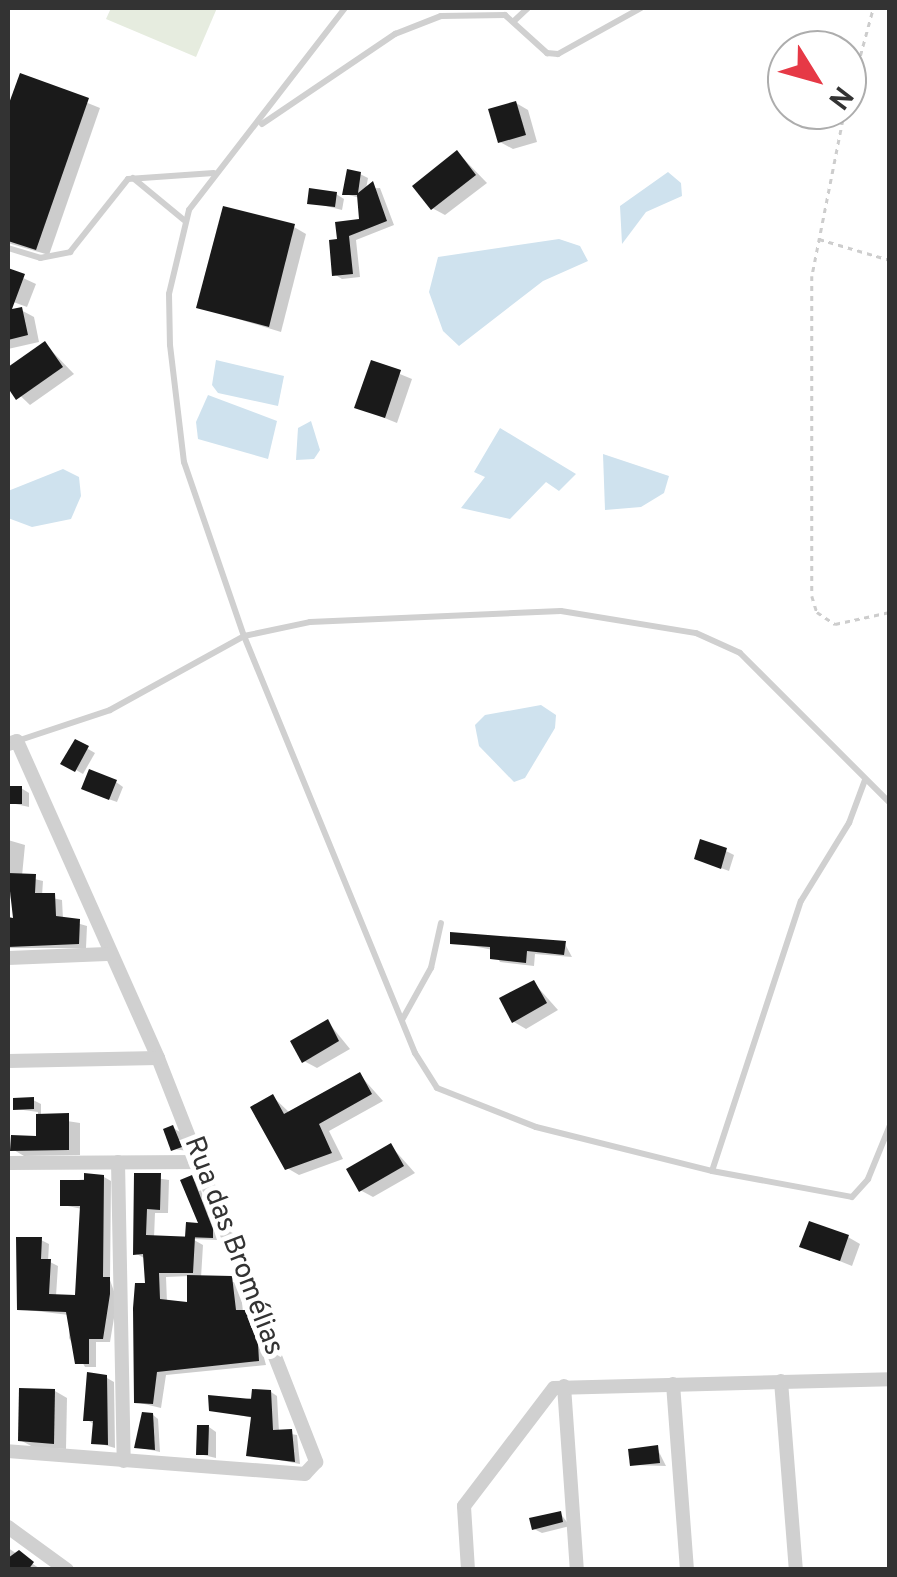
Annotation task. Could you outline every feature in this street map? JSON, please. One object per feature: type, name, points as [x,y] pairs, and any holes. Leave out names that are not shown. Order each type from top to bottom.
[{"type":"street","name":"Rua das Bromélias","points":[[8,1450],[304,1474],[315,1469],[201,1162],[158,1058],[12,742]]},
{"type":"street","points":[[8,958],[107,954]]},
{"type":"street","points":[[8,1061],[158,1058]]},
{"type":"street","points":[[118,1162],[124,1461]]},
{"type":"street","points":[[8,1163],[201,1162]]},
{"type":"street","points":[[468,1570],[463,1517],[470,1495],[538,1403],[564,1386],[890,1379]]},
{"type":"street","points":[[780,1382],[796,1570]]},
{"type":"street","points":[[674,1384],[687,1570]]},
{"type":"street","points":[[564,1386],[577,1570]]},
{"type":"street","points":[[8,1527],[48,1564],[67,1570]]},
{"type":"lane","points":[[344,8],[258,126],[214,173],[184,220],[169,294],[180,440],[244,636],[402,1021],[437,1088],[536,1127],[712,1171],[852,1197],[868,1179],[890,1125]]},
{"type":"lane","points":[[514,22],[528,8]]},
{"type":"lane","points":[[258,126],[395,34],[466,12],[514,22],[544,50],[558,54],[641,8]]},
{"type":"lane","points":[[8,248],[40,258],[70,252],[133,178],[214,173]]},
{"type":"lane","points":[[133,178],[184,220]]},
{"type":"lane","points":[[12,742],[110,710],[244,636],[310,622],[560,611],[696,633],[740,652],[890,803]]},
{"type":"lane","points":[[712,1171],[801,901],[848,823],[865,780]]},
{"type":"lane","points":[[402,1021],[431,968],[441,923]]},
{"type":"path","points":[[841,130],[812,276],[812,596],[817,612],[836,624],[890,612]]},
{"type":"path","points":[[818,239],[890,260]]},
{"type":"shaded area","points":[[111,8],[217,8],[196,57],[106,19]]},
{"type":"water","points":[[668,172],[681,183],[682,196],[646,212],[622,244],[620,206]]},
{"type":"water","points":[[559,239],[580,246],[588,261],[543,281],[459,346],[443,331],[429,292],[438,257]]},
{"type":"water","points":[[216,360],[284,376],[278,406],[218,393],[212,385]]},
{"type":"water","points":[[208,395],[277,421],[268,459],[198,439],[196,422]]},
{"type":"water","points":[[311,421],[320,450],[314,459],[296,460],[298,428]]},
{"type":"water","points":[[500,428],[576,474],[559,491],[546,482],[510,519],[461,508],[485,477],[474,472]]},
{"type":"water","points":[[603,454],[669,476],[664,493],[641,507],[605,510]]},
{"type":"water","points":[[63,469],[79,477],[81,496],[71,519],[32,527],[8,518],[8,491]]},
{"type":"water","points":[[541,705],[556,715],[555,728],[525,778],[514,782],[479,746],[475,725],[485,715]]},
{"type":"building","points":[[20,73],[89,98],[36,250],[8,241],[8,106]]},
{"type":"building","points":[[516,101],[526,135],[498,143],[488,109]]},
{"type":"building","points":[[457,150],[476,175],[431,210],[412,186]]},
{"type":"building","points":[[347,169],[361,172],[358,193],[373,181],[387,221],[349,236],[353,274],[332,276],[329,240],[337,239],[335,222],[359,219],[357,195],[342,195]]},
{"type":"building","points":[[309,188],[337,192],[335,207],[307,204]]},
{"type":"building","points":[[223,206],[295,224],[269,327],[196,308]]},
{"type":"building","points":[[8,268],[25,274],[12,309],[22,307],[28,335],[8,340]]},
{"type":"building","points":[[45,341],[63,367],[16,400],[8,388],[8,367]]},
{"type":"building","points":[[371,360],[401,370],[385,418],[354,408]]},
{"type":"building","points":[[75,739],[89,746],[75,772],[60,764]]},
{"type":"building","points":[[89,769],[117,780],[109,800],[81,789]]},
{"type":"building","points":[[8,786],[22,786],[22,804],[8,804]]},
{"type":"building","points":[[700,839],[727,848],[721,869],[694,859]]},
{"type":"building","points":[[8,873],[36,874],[35,893],[55,893],[56,916],[80,919],[79,944],[8,947],[8,917],[13,918]]},
{"type":"building","points":[[450,932],[566,941],[564,955],[527,951],[526,963],[490,959],[490,947],[450,944]]},
{"type":"building","points":[[534,980],[547,1003],[512,1023],[499,998]]},
{"type":"building","points":[[328,1019],[339,1041],[302,1063],[290,1041]]},
{"type":"building","points":[[360,1072],[372,1094],[319,1124],[332,1153],[285,1170],[250,1107],[273,1094],[284,1114]]},
{"type":"building","points":[[34,1097],[34,1109],[13,1110],[13,1098]]},
{"type":"building","points":[[69,1113],[69,1150],[10,1151],[11,1135],[36,1136],[36,1114]]},
{"type":"building","points":[[173,1125],[182,1147],[171,1151],[163,1129]]},
{"type":"building","points":[[391,1143],[404,1166],[359,1192],[346,1169]]},
{"type":"building","points":[[84,1173],[104,1175],[103,1277],[110,1277],[110,1294],[103,1339],[89,1339],[89,1364],[75,1364],[66,1312],[17,1310],[16,1237],[42,1237],[41,1259],[51,1259],[49,1294],[75,1295],[80,1206],[60,1206],[60,1180],[84,1180]]},
{"type":"building","points":[[134,1173],[161,1173],[160,1210],[147,1209],[146,1235],[195,1237],[193,1273],[159,1273],[160,1299],[187,1302],[187,1275],[232,1276],[236,1310],[245,1310],[258,1343],[259,1361],[157,1372],[153,1404],[134,1403],[135,1283],[145,1283],[143,1254],[133,1255]]},
{"type":"building","points":[[192,1175],[213,1238],[185,1237],[186,1222],[198,1223],[180,1180]]},
{"type":"building","points":[[809,1221],[849,1235],[840,1261],[799,1247]]},
{"type":"building","points":[[87,1372],[107,1375],[108,1445],[91,1444],[93,1421],[83,1421]]},
{"type":"building","points":[[19,1388],[55,1389],[54,1444],[18,1441]]},
{"type":"building","points":[[252,1389],[271,1390],[273,1430],[292,1429],[295,1462],[246,1456],[251,1417],[209,1411],[208,1395],[251,1399]]},
{"type":"building","points":[[142,1412],[153,1413],[155,1450],[134,1448]]},
{"type":"building","points":[[197,1425],[209,1425],[208,1455],[196,1455]]},
{"type":"building","points":[[658,1445],[660,1463],[630,1466],[628,1449]]},
{"type":"building","points":[[561,1511],[563,1522],[532,1530],[529,1518]]},
{"type":"building","points":[[19,1550],[34,1562],[28,1570],[8,1570],[8,1558]]}]
